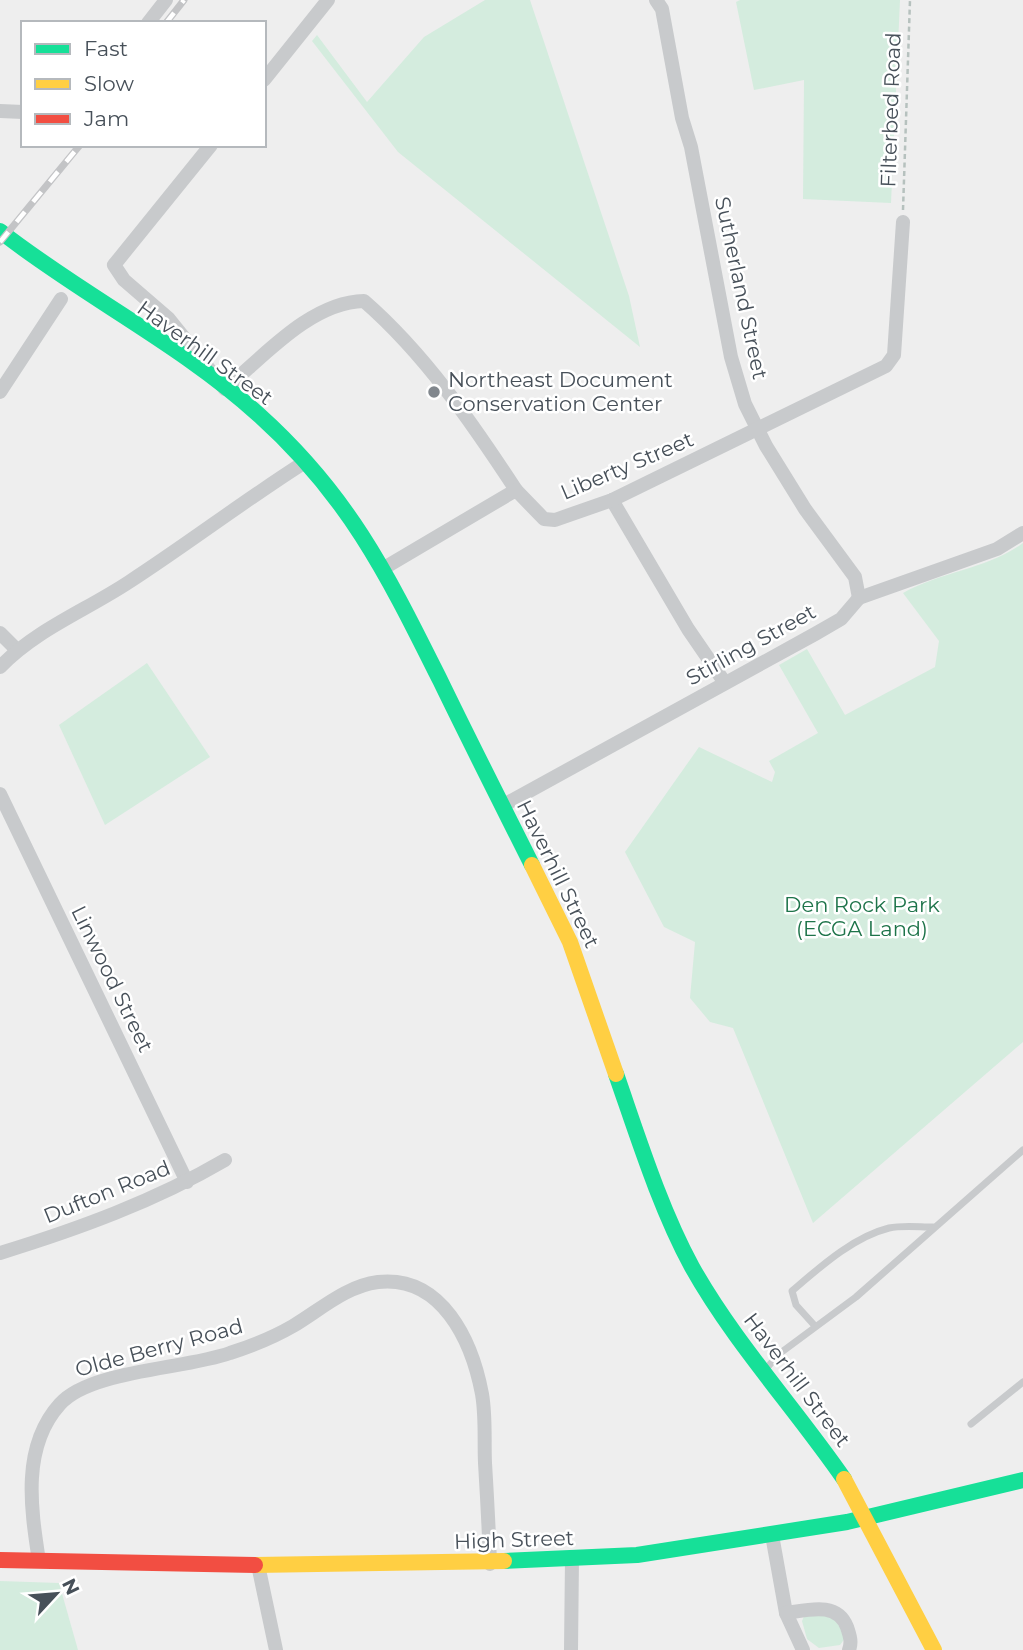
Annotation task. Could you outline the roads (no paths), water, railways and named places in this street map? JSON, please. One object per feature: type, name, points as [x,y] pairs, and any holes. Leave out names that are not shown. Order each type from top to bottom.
[{"type":"main road","name":"Haverhill Street","points":[[0,231],[40,263],[225,388],[256,412],[305,462],[359,526],[384,568],[570,942],[644,1155],[692,1266],[731,1326],[817,1440],[866,1517],[934,1650]]},
{"type":"main road","name":"High Street","points":[[0,1560],[258,1565],[490,1564],[637,1555],[772,1535],[866,1517],[1023,1480]]},
{"type":"street","points":[[150,21],[166,0]]},
{"type":"street","points":[[266,77],[328,0]]},
{"type":"street","name":"Sutherland Street","points":[[656,0],[662,9],[731,357],[745,404],[757,430],[805,509],[855,577],[859,598]]},
{"type":"street","points":[[0,111],[21,112]]},
{"type":"street","points":[[209,147],[114,265],[124,280],[168,318],[225,388],[304,323],[343,302],[364,301],[387,321],[470,419],[516,491],[384,568]]},
{"type":"street","name":"Liberty Street","points":[[516,491],[544,519],[555,520],[612,500],[886,366],[894,355],[903,222]]},
{"type":"street","points":[[0,392],[61,299]]},
{"type":"street","points":[[0,667],[18,650],[67,617],[133,579],[252,495],[305,462]]},
{"type":"street","points":[[612,500],[688,629],[725,683]]},
{"type":"street","name":"Stirling Street","points":[[502,806],[841,619],[859,598],[997,549],[1023,533]]},
{"type":"street","points":[[0,633],[18,650]]},
{"type":"street","name":"Linwood Street","points":[[0,794],[187,1182]]},
{"type":"street","name":"Dufton Road","points":[[0,1253],[63,1233],[187,1182],[225,1160]]},
{"type":"street","name":"Olde Berry Road","points":[[39,1561],[32,1515],[34,1455],[44,1426],[70,1394],[86,1386],[144,1371],[209,1361],[294,1326],[359,1288],[377,1282],[396,1282],[418,1288],[444,1306],[462,1335],[473,1363],[482,1393],[486,1424],[490,1564]]},
{"type":"street","points":[[772,1535],[786,1613],[803,1650]]},
{"type":"street","points":[[571,1650],[572,1559]]},
{"type":"street","points":[[258,1565],[276,1650]]},
{"type":"street","points":[[786,1613],[824,1608],[841,1615],[849,1632],[849,1650]]},
{"type":"lane","points":[[765,1370],[779,1354],[856,1297],[1023,1150]]},
{"type":"lane","points":[[815,1326],[796,1305],[792,1291],[813,1273],[861,1239],[890,1228],[934,1227]]},
{"type":"lane","points":[[971,1424],[1023,1382]]},
{"type":"railway","points":[[168,21],[184,0]]},
{"type":"railway","points":[[0,242],[78,147]]},
{"type":"place","name":"Northeast Document Conservation Center","points":[[434,392]]},
{"type":"park label","name":"Den Rock Park (ECGA Land)","points":[[862,917]]}]
